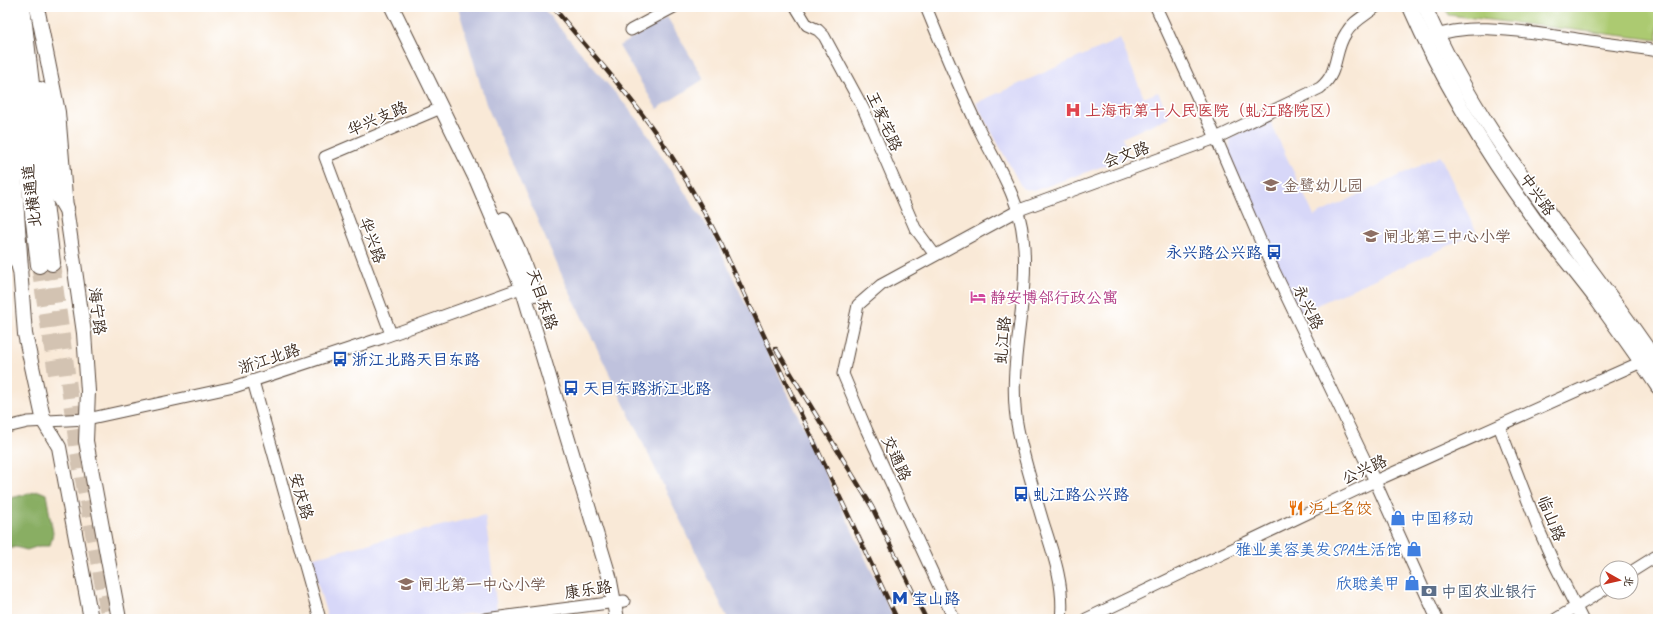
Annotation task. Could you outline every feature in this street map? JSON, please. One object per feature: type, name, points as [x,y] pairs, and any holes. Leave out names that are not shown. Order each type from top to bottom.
[{"type":"highway","name":"北横通道","points":[[20,8],[27,54],[46,264],[17,81],[20,8]]},
{"type":"highway","points":[[27,54],[43,98],[48,129],[53,186],[66,208]]},
{"type":"highway","points":[[17,81],[9,101],[20,268]]},
{"type":"main road","name":"天目东路","points":[[392,7],[527,285]]},
{"type":"main road","name":"天目东路","points":[[402,7],[485,177],[519,251],[527,285],[619,573],[619,601],[617,619]]},
{"type":"main road","name":"中兴路","points":[[1410,7],[1472,97],[1528,186],[1616,303],[1653,360],[1658,387]]},
{"type":"main road","name":"中兴路","points":[[1426,7],[1431,37]]},
{"type":"main road","name":"海宁路","points":[[20,8],[58,112],[66,208],[84,333],[88,391],[86,441],[119,619]]},
{"type":"main road","points":[[7,211],[11,244],[14,257],[20,268],[25,334],[44,422],[59,448],[91,619]]},
{"type":"main road","name":"天目东路","points":[[619,601],[627,619]]},
{"type":"street","points":[[631,30],[674,7]]},
{"type":"street","name":"王家宅路","points":[[796,7],[807,25],[818,30],[824,36],[848,78],[863,108],[913,224],[935,256]]},
{"type":"street","name":"虬江路","points":[[926,7],[954,78],[1010,187],[1019,210],[1024,238],[1025,262],[1015,373],[1016,415],[1025,458],[1058,574],[1061,594],[1061,619]]},
{"type":"street","name":"永兴路","points":[[1156,7],[1216,138],[1267,256],[1375,481],[1437,619]]},
{"type":"street","name":"会文路","points":[[858,305],[881,285],[1019,210],[1216,138],[1320,88],[1326,83],[1333,73],[1346,32],[1376,7]]},
{"type":"street","points":[[1431,37],[1464,29],[1508,31],[1658,51]]},
{"type":"street","name":"华兴支路","points":[[325,157],[441,108]]},
{"type":"street","name":"华兴路","points":[[325,157],[391,334]]},
{"type":"street","name":"浙江北路","points":[[7,427],[28,422],[87,419],[161,404],[253,381],[391,334],[527,285]]},
{"type":"street","name":"交通路","points":[[858,305],[843,374],[867,431],[954,619]]},
{"type":"street","name":"公兴路","points":[[1086,619],[1375,481],[1653,360]]},
{"type":"street","name":"安庆路","points":[[253,381],[320,619]]},
{"type":"street","name":"临山路","points":[[1499,426],[1541,536],[1582,619]]},
{"type":"street","points":[[1639,567],[1658,555]]},
{"type":"street","points":[[1556,619],[1599,593]]},
{"type":"street","name":"康乐路","points":[[485,619],[619,601]]},
{"type":"shaded area","points":[[458,7],[542,7],[639,121],[715,239],[894,619],[728,619],[564,280],[486,104]]},
{"type":"shaded area","points":[[667,17],[704,79],[657,109],[619,46]]},
{"type":"shaded area","name":"上海市第十人民医院（虬江路院区）","points":[[1120,39],[1144,98],[1158,92],[1169,117],[1122,138],[1129,157],[1033,191],[1022,188],[976,103]]},
{"type":"shaded area","name":"闸北第三中心小学","points":[[1269,119],[1314,216],[1440,156],[1477,233],[1299,313],[1265,240],[1229,153],[1230,138]]},
{"type":"shaded area","name":"闸北第一中心小学","points":[[485,515],[497,610],[431,619],[328,619],[310,558]]},
{"type":"green space","points":[[1445,7],[1658,7],[1658,40],[1448,15]]},
{"type":"green space","points":[[39,491],[46,494],[53,533],[50,546],[39,546],[27,550],[15,547],[7,550],[7,499]]},
{"type":"tunnel","points":[[52,263],[78,453],[109,619]]},
{"type":"tunnel","points":[[39,265],[56,374]]},
{"type":"railway","points":[[553,7],[643,115],[657,134],[697,198],[721,244],[897,619]]},
{"type":"railway","points":[[776,349],[872,507],[926,619]]},
{"type":"place","name":"上海市第十人民医院（虬江路院区）","points":[[1073,110]]},
{"type":"place","name":"金鹭幼儿园","points":[[1271,185]]},
{"type":"place","name":"闸北第三中心小学","points":[[1371,236]]},
{"type":"place","name":"永兴路公兴路","points":[[1274,252]]},
{"type":"place","name":"静安博邻行政公寓","points":[[978,297]]},
{"type":"place","name":"浙江北路天目东路","points":[[340,359]]},
{"type":"place","name":"天目东路浙江北路","points":[[571,388]]},
{"type":"place","name":"虬江路公兴路","points":[[1021,494]]},
{"type":"place","name":"沪上名饺","points":[[1296,508]]},
{"type":"place","name":"中国移动","points":[[1398,518]]},
{"type":"place","name":"雅业美容美发SPA生活馆","points":[[1414,549]]},
{"type":"place","name":"欣聪美甲","points":[[1412,583]]},
{"type":"place","name":"闸北第一中心小学","points":[[406,584]]},
{"type":"place","name":"中国农业银行","points":[[1429,591]]},
{"type":"place","name":"宝山路","points":[[900,598]]}]
